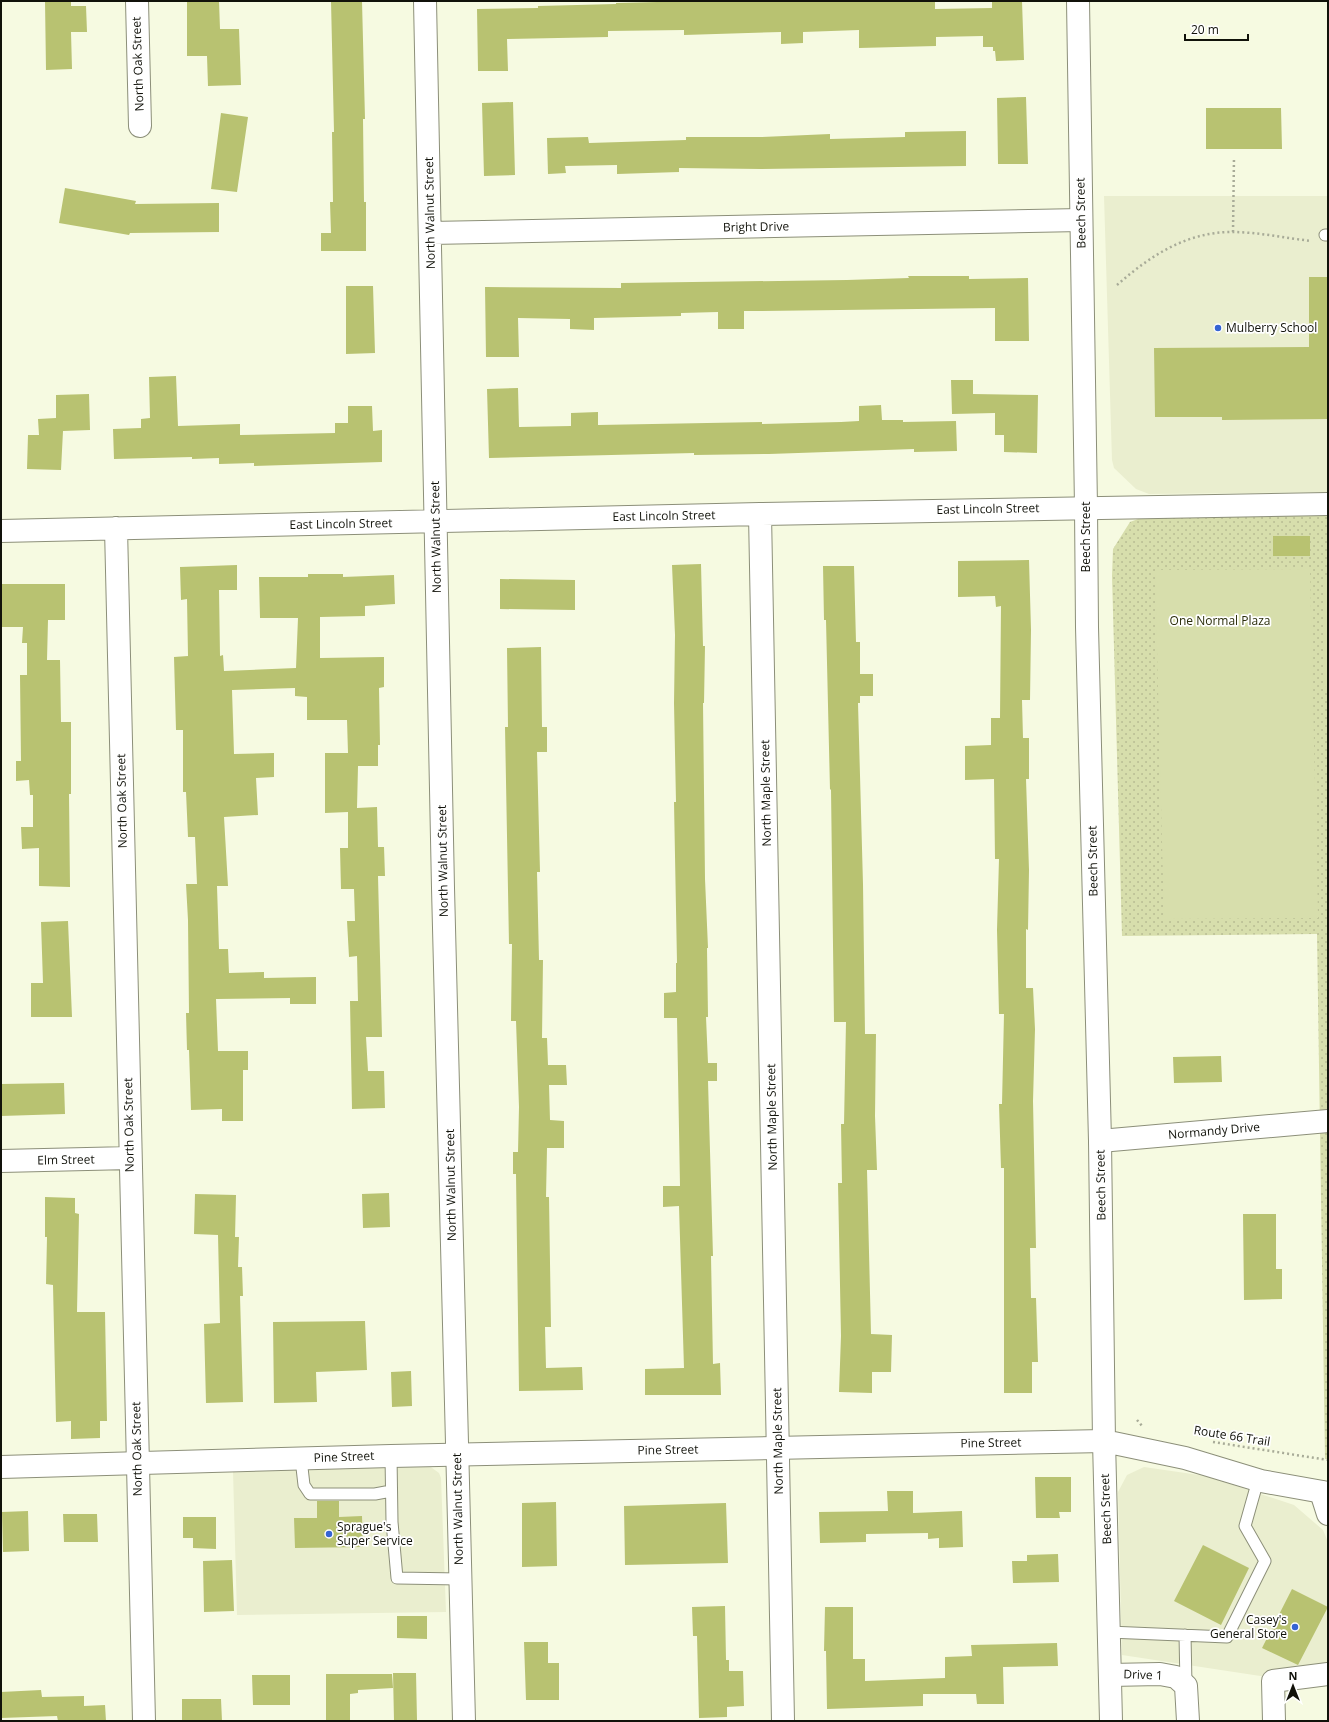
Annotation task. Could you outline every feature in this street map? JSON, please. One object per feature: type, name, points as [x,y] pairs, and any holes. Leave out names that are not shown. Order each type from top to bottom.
[{"type":"street","name":"North Oak Street","points":[[136,1],[140,126]]},
{"type":"street","name":"North Walnut Street","points":[[425,1],[456,1455],[464,1721]]},
{"type":"street","name":"Beech Street","points":[[1078,1],[1087,627],[1100,1141],[1104,1441],[1111,1721]]},
{"type":"street","name":"Bright Drive","points":[[430,233],[1081,220]]},
{"type":"street","name":"East Lincoln Street","points":[[1,531],[1086,507],[1328,504]]},
{"type":"street","name":"North Maple Street","points":[[760,514],[783,1721]]},
{"type":"street","name":"North Oak Street","points":[[116,528],[144,1721]]},
{"type":"street","name":"Normandy Drive","points":[[1100,1141],[1328,1121]]},
{"type":"street","name":"Elm Street","points":[[1,1161],[130,1158]]},
{"type":"street","name":"Pine Street","points":[[1,1467],[391,1456],[1104,1441],[1185,1458],[1258,1480],[1325,1493]]},
{"type":"street","points":[[1325,1493],[1328,1514]]},
{"type":"street","name":"Drive 1","points":[[1110,1675],[1160,1674],[1176,1677],[1186,1686]]},
{"type":"street","points":[[1274,1721],[1272,1681],[1328,1674]]},
{"type":"street","points":[[1186,1686],[1188,1721]]},
{"type":"lane","points":[[391,1456],[391,1491],[397,1578],[460,1579]]},
{"type":"lane","points":[[301,1459],[304,1485],[310,1494],[375,1494],[391,1491]]},
{"type":"lane","points":[[1109,1632],[1227,1637],[1265,1561],[1245,1526],[1258,1480]]},
{"type":"lane","points":[[1185,1635],[1186,1686]]},
{"type":"path","points":[[1233,232],[1234,157]]},
{"type":"path","points":[[1117,285],[1140,265],[1182,241],[1211,233],[1233,232],[1315,241],[1327,235]]},
{"type":"path","points":[[1137,1420],[1144,1428]]},
{"type":"path","name":"Route 66 Trail","points":[[1210,1442],[1328,1460]]},
{"type":"shaded area","name":"Mulberry School","points":[[1104,196],[1328,196],[1328,492],[1149,494],[1136,489],[1114,468],[1112,460]]},
{"type":"shaded area","points":[[428,1465],[439,1473],[441,1478],[446,1612],[237,1615],[233,1471]]},
{"type":"shaded area","points":[[1144,1467],[1206,1476],[1294,1505],[1323,1530],[1328,1542],[1328,1667],[1267,1677],[1122,1655],[1118,1492],[1127,1475]]},
{"type":"green space","name":"One Normal Plaza","points":[[1328,513],[1328,1459],[1325,1459],[1317,934],[1122,936],[1112,576],[1113,549],[1130,522],[1146,516]]},
{"type":"green space","points":[[1310,569],[1318,918],[1164,919],[1155,570]]},
{"type":"green space","points":[[1324,581],[1328,581],[1328,694],[1325,686]]},
{"type":"building","points":[[45,1],[71,1],[71,6],[86,6],[87,32],[71,32],[72,69],[46,70]]},
{"type":"building","points":[[187,1],[219,1],[220,29],[239,29],[241,85],[208,86],[207,56],[187,56]]},
{"type":"building","points":[[331,1],[362,1],[365,119],[363,119],[364,202],[366,202],[366,251],[321,251],[321,233],[331,233],[330,202],[333,202],[332,132],[334,132]]},
{"type":"building","points":[[698,1],[935,1],[935,9],[992,8],[992,1],[1022,1],[1024,60],[996,61],[993,47],[983,47],[983,36],[936,37],[936,46],[859,48],[859,30],[803,32],[803,43],[781,44],[781,32],[684,35],[684,30],[608,31],[608,37],[507,39],[508,71],[478,71],[477,9],[538,8],[538,6]]},
{"type":"building","points":[[1026,97],[1028,164],[998,164],[997,98]]},
{"type":"building","points":[[513,102],[515,175],[484,176],[482,103]]},
{"type":"building","points":[[1206,108],[1281,108],[1282,149],[1206,149]]},
{"type":"building","points":[[221,113],[248,117],[237,192],[211,189]]},
{"type":"building","points":[[966,131],[966,166],[761,169],[679,168],[679,172],[617,174],[617,165],[565,166],[566,173],[548,174],[547,138],[588,137],[589,143],[686,140],[686,137],[762,137],[830,134],[830,139],[905,137],[905,132]]},
{"type":"building","points":[[65,188],[136,201],[135,204],[219,203],[219,232],[130,233],[129,235],[59,223]]},
{"type":"building","points":[[908,276],[969,276],[969,279],[1028,278],[1029,341],[995,341],[995,308],[744,311],[744,329],[718,329],[718,312],[681,313],[681,316],[594,318],[594,330],[570,329],[570,319],[518,318],[519,357],[486,357],[485,287],[621,288],[621,283],[847,280],[909,278]]},
{"type":"building","points":[[1309,277],[1328,277],[1328,419],[1222,420],[1222,417],[1155,417],[1154,348],[1309,347]]},
{"type":"building","points":[[346,286],[373,286],[375,353],[346,354]]},
{"type":"building","points":[[176,376],[178,426],[240,424],[240,435],[335,433],[335,423],[348,423],[348,406],[372,406],[373,431],[382,430],[382,462],[254,466],[254,463],[219,464],[219,458],[192,459],[192,457],[114,459],[113,429],[141,428],[141,419],[150,418],[149,377]]},
{"type":"building","points":[[951,380],[973,380],[973,394],[1038,395],[1037,453],[1004,452],[1004,435],[995,435],[995,413],[952,414]]},
{"type":"building","points":[[518,388],[519,427],[571,426],[571,413],[598,412],[598,425],[762,422],[762,424],[859,421],[859,406],[881,405],[882,420],[903,420],[903,422],[956,421],[957,451],[914,452],[914,449],[769,454],[694,455],[694,453],[489,458],[487,389]]},
{"type":"building","points":[[89,394],[90,430],[63,431],[61,470],[27,469],[28,435],[39,435],[38,419],[56,418],[56,395]]},
{"type":"building","points":[[1273,536],[1310,536],[1310,556],[1273,556]]},
{"type":"building","points":[[1029,560],[1031,630],[1030,700],[1022,700],[1023,738],[1029,738],[1029,779],[1026,779],[1029,870],[1028,930],[1026,929],[1026,988],[1033,988],[1035,1029],[1033,1101],[1036,1248],[1030,1248],[1031,1298],[1036,1298],[1038,1362],[1032,1362],[1032,1393],[1004,1393],[1004,1168],[1001,1168],[999,1104],[1002,1104],[1004,1014],[999,1014],[997,930],[999,859],[995,859],[994,779],[965,780],[965,746],[991,745],[991,718],[1000,718],[1001,606],[996,607],[995,596],[958,597],[958,561]]},
{"type":"building","points":[[701,564],[703,646],[705,646],[703,703],[705,879],[708,948],[708,1017],[706,1017],[708,1063],[717,1063],[717,1081],[708,1081],[713,1256],[711,1256],[713,1364],[720,1363],[721,1395],[645,1395],[645,1369],[684,1368],[679,1206],[663,1207],[663,1186],[680,1186],[677,1018],[664,1018],[664,993],[676,992],[677,963],[674,802],[676,802],[674,703],[675,635],[672,565]]},
{"type":"building","points":[[237,565],[237,590],[219,590],[220,656],[223,655],[224,671],[296,668],[298,618],[260,618],[259,577],[308,577],[308,574],[343,574],[343,577],[394,575],[395,604],[365,606],[365,616],[320,617],[320,658],[384,657],[384,687],[379,688],[380,745],[378,745],[378,766],[358,766],[357,808],[377,807],[378,847],[384,847],[385,876],[378,876],[382,1037],[366,1037],[368,1071],[384,1071],[385,1108],[352,1109],[350,1001],[358,1001],[357,956],[349,957],[347,921],[355,921],[354,889],[341,889],[340,848],[348,848],[348,812],[325,813],[325,753],[348,753],[347,720],[307,720],[307,697],[295,696],[295,688],[232,690],[234,754],[274,753],[274,777],[256,778],[258,815],[224,817],[228,886],[217,886],[219,949],[228,949],[229,973],[264,972],[264,978],[316,977],[316,1004],[290,1004],[290,998],[216,999],[218,1051],[248,1051],[248,1070],[243,1070],[243,1121],[222,1121],[222,1109],[191,1110],[186,1013],[189,1013],[186,884],[197,884],[195,837],[188,837],[186,792],[183,792],[183,730],[176,730],[174,657],[188,656],[187,599],[181,600],[180,567]]},
{"type":"building","points":[[823,566],[854,566],[856,642],[860,642],[860,674],[873,674],[873,696],[860,696],[860,703],[858,703],[865,1034],[876,1034],[875,1116],[877,1170],[867,1170],[871,1334],[892,1335],[891,1372],[872,1372],[872,1393],[839,1392],[841,1336],[838,1183],[842,1183],[841,1124],[844,1124],[846,1022],[834,1022],[831,789],[830,790],[826,620],[824,620]]},
{"type":"building","points":[[500,579],[575,580],[575,610],[500,609]]},
{"type":"building","points":[[1,584],[65,584],[65,620],[48,620],[47,660],[60,660],[61,722],[71,722],[71,794],[69,794],[70,887],[39,886],[39,848],[22,849],[21,827],[33,827],[33,795],[30,795],[29,780],[16,781],[16,761],[21,761],[20,675],[27,675],[27,643],[22,643],[23,627],[1,627]]},
{"type":"building","points":[[541,647],[542,727],[547,727],[547,752],[537,752],[540,872],[537,872],[539,960],[543,960],[542,1038],[547,1038],[548,1065],[566,1065],[567,1085],[549,1085],[550,1120],[564,1121],[564,1148],[547,1148],[546,1197],[549,1197],[551,1327],[545,1327],[546,1368],[582,1367],[583,1390],[519,1391],[516,1174],[513,1174],[513,1152],[518,1152],[519,1107],[516,1021],[511,1021],[512,944],[509,944],[505,727],[508,727],[507,648]]},
{"type":"building","points":[[68,921],[72,1017],[31,1017],[31,983],[43,983],[41,922]]},
{"type":"building","points":[[1221,1056],[1222,1082],[1174,1083],[1173,1057]]},
{"type":"building","points":[[64,1083],[65,1114],[1,1116],[1,1084]]},
{"type":"building","points":[[389,1193],[390,1227],[363,1228],[362,1194]]},
{"type":"building","points":[[195,1194],[236,1195],[235,1237],[239,1237],[238,1267],[242,1267],[243,1296],[240,1296],[243,1402],[206,1403],[204,1324],[220,1323],[218,1235],[194,1234]]},
{"type":"building","points":[[45,1197],[75,1198],[75,1213],[79,1214],[77,1312],[105,1312],[107,1421],[100,1421],[100,1438],[71,1439],[71,1421],[56,1422],[53,1285],[46,1284],[47,1237],[45,1237]]},
{"type":"building","points":[[1243,1214],[1276,1214],[1276,1269],[1282,1269],[1282,1299],[1244,1300]]},
{"type":"building","points":[[365,1321],[367,1370],[316,1372],[317,1402],[274,1403],[273,1322]]},
{"type":"building","points":[[411,1371],[412,1406],[392,1407],[391,1372]]},
{"type":"building","points":[[1035,1477],[1071,1477],[1071,1512],[1059,1512],[1060,1518],[1036,1518]]},
{"type":"building","points":[[887,1491],[913,1491],[913,1513],[962,1511],[963,1547],[939,1548],[939,1538],[928,1539],[928,1533],[866,1534],[866,1542],[820,1543],[819,1512],[888,1511]]},
{"type":"building","name":"Sprague's Super Service","points":[[317,1501],[339,1501],[339,1517],[362,1516],[363,1547],[295,1548],[294,1518],[317,1518]]},
{"type":"building","points":[[556,1502],[557,1566],[522,1567],[522,1503]]},
{"type":"building","points":[[726,1503],[728,1563],[625,1565],[624,1506]]},
{"type":"building","points":[[28,1511],[29,1551],[3,1552],[2,1512]]},
{"type":"building","points":[[63,1514],[97,1514],[98,1542],[64,1542]]},
{"type":"building","points":[[183,1517],[216,1517],[216,1549],[193,1548],[193,1538],[183,1538]]},
{"type":"building","name":"Casey's General Store","points":[[1203,1545],[1249,1568],[1221,1625],[1174,1601]]},
{"type":"building","points":[[1058,1554],[1059,1582],[1013,1583],[1012,1561],[1027,1561],[1027,1555]]},
{"type":"building","points":[[232,1560],[234,1611],[204,1612],[203,1561]]},
{"type":"building","name":"Casey's General Store","points":[[1292,1589],[1328,1607],[1298,1665],[1262,1648]]},
{"type":"building","points":[[725,1606],[726,1660],[729,1660],[729,1671],[743,1671],[744,1706],[727,1707],[727,1717],[699,1718],[697,1636],[693,1636],[692,1607]]},
{"type":"building","points":[[825,1607],[853,1607],[853,1659],[865,1659],[865,1681],[945,1678],[945,1657],[972,1656],[971,1645],[1057,1643],[1058,1666],[1003,1667],[1004,1704],[977,1704],[976,1694],[923,1694],[923,1706],[827,1709],[826,1651],[824,1651]]},
{"type":"building","points":[[397,1616],[427,1616],[427,1639],[397,1638]]},
{"type":"building","points":[[524,1642],[548,1642],[548,1663],[559,1663],[559,1700],[526,1700]]},
{"type":"building","points":[[393,1673],[416,1673],[417,1720],[394,1721]]},
{"type":"building","points":[[326,1674],[392,1674],[393,1688],[358,1690],[358,1693],[350,1694],[350,1721],[326,1721]]},
{"type":"building","points":[[252,1675],[290,1675],[290,1705],[253,1705]]},
{"type":"building","points":[[41,1690],[42,1697],[84,1696],[84,1706],[105,1705],[106,1721],[58,1721],[57,1716],[1,1718],[1,1692]]},
{"type":"building","points":[[182,1699],[221,1699],[222,1721],[182,1721]]},
{"type":"place","name":"Mulberry School","points":[[1218,328]]},
{"type":"place","name":"Sprague's Super Service","points":[[329,1534]]},
{"type":"place","name":"Casey's General Store","points":[[1295,1627]]}]
